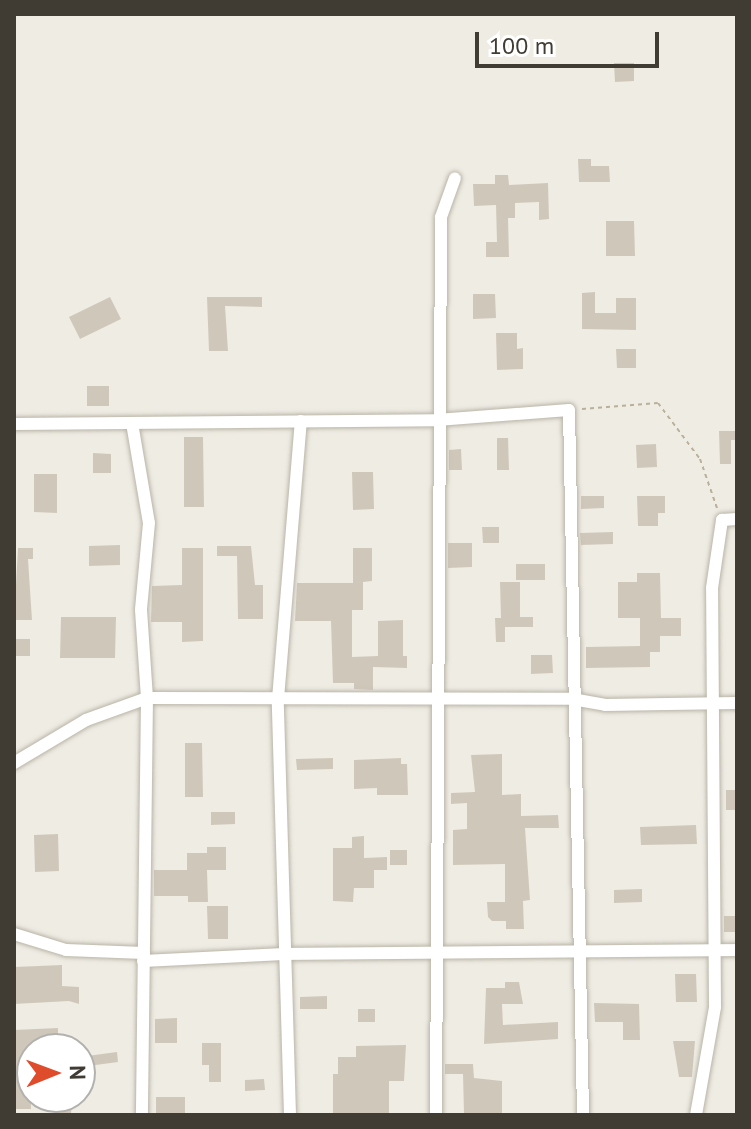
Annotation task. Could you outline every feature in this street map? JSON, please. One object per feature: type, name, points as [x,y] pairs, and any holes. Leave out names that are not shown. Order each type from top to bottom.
[{"type":"street","points":[[436,1115],[439,952],[437,420],[441,217],[455,178]]},
{"type":"street","points":[[14,424],[437,420],[569,410],[572,699],[582,953],[583,1115]]},
{"type":"street","points":[[290,1115],[278,699],[301,421]]},
{"type":"street","points":[[132,423],[149,523],[141,610],[147,698],[142,1115]]},
{"type":"street","points":[[696,1115],[715,1007],[712,588],[722,520],[737,519]]},
{"type":"street","points":[[14,763],[86,720],[147,698],[437,696],[572,699],[605,705],[737,703]]},
{"type":"street","points":[[14,934],[66,950],[144,957],[737,950]]},
{"type":"path","points":[[569,410],[658,403],[700,459],[722,520]]},
{"type":"building","points":[[614,63],[634,63],[634,81],[615,82]]},
{"type":"building","points":[[578,159],[591,159],[591,166],[609,166],[610,182],[579,182]]},
{"type":"building","points":[[495,175],[508,175],[509,185],[548,183],[549,219],[539,220],[539,202],[515,203],[515,218],[508,218],[509,257],[486,257],[486,242],[497,242],[496,205],[474,206],[473,184],[495,184]]},
{"type":"building","points":[[606,221],[634,221],[635,256],[606,256]]},
{"type":"building","points":[[595,292],[595,313],[616,313],[616,298],[636,298],[636,330],[582,329],[582,293]]},
{"type":"building","points":[[473,294],[495,294],[496,318],[473,319]]},
{"type":"building","points":[[110,297],[121,319],[80,339],[69,317]]},
{"type":"building","points":[[207,297],[262,297],[262,307],[225,306],[228,351],[209,351]]},
{"type":"building","points":[[496,333],[517,333],[517,349],[523,348],[523,369],[497,370]]},
{"type":"building","points":[[616,349],[636,349],[636,368],[617,368]]},
{"type":"building","points":[[87,386],[109,386],[109,406],[87,406]]},
{"type":"building","points":[[719,431],[737,431],[737,440],[731,440],[731,464],[720,464]]},
{"type":"building","points":[[184,437],[203,437],[204,507],[184,507]]},
{"type":"building","points":[[497,438],[508,438],[509,470],[497,470]]},
{"type":"building","points":[[656,444],[657,467],[637,468],[636,445]]},
{"type":"building","points":[[461,449],[462,470],[449,470],[449,450]]},
{"type":"building","points":[[93,453],[111,454],[111,473],[93,473]]},
{"type":"building","points":[[352,472],[373,472],[374,509],[353,510]]},
{"type":"building","points":[[34,474],[57,474],[57,513],[34,512]]},
{"type":"building","points":[[581,496],[604,496],[604,508],[581,509]]},
{"type":"building","points":[[637,496],[665,496],[665,513],[658,513],[658,526],[638,526]]},
{"type":"building","points":[[482,527],[499,527],[499,543],[483,543]]},
{"type":"building","points":[[613,532],[613,544],[581,545],[580,533]]},
{"type":"building","points":[[448,543],[472,543],[472,567],[448,568]]},
{"type":"building","points":[[120,545],[120,565],[89,566],[89,546]]},
{"type":"building","points":[[217,546],[251,546],[255,585],[263,585],[263,619],[238,619],[237,556],[217,556]]},
{"type":"building","points":[[18,548],[33,548],[33,559],[28,559],[32,620],[14,620]]},
{"type":"building","points":[[182,548],[203,548],[203,641],[182,642],[182,622],[151,622],[152,586],[182,585]]},
{"type":"building","points":[[353,548],[372,548],[372,581],[363,582],[363,610],[352,610],[352,657],[378,656],[378,621],[403,620],[403,656],[407,656],[407,668],[373,667],[373,690],[354,689],[354,683],[333,683],[331,621],[295,621],[297,583],[353,583]]},
{"type":"building","points":[[516,564],[545,564],[545,580],[516,580]]},
{"type":"building","points":[[637,573],[660,573],[661,618],[681,618],[681,636],[660,636],[660,652],[650,652],[650,667],[586,668],[586,647],[640,646],[640,618],[618,618],[618,582],[637,582]]},
{"type":"building","points":[[500,582],[520,582],[520,617],[533,617],[533,627],[505,627],[505,642],[496,642],[495,618],[501,618]]},
{"type":"building","points":[[61,617],[116,617],[115,658],[60,658]]},
{"type":"building","points":[[14,639],[30,639],[30,656],[14,656]]},
{"type":"building","points":[[531,655],[552,655],[553,673],[531,674]]},
{"type":"building","points":[[185,743],[202,743],[203,797],[185,797]]},
{"type":"building","points":[[502,754],[502,795],[521,794],[521,816],[558,815],[559,828],[525,828],[530,900],[523,901],[524,929],[506,929],[506,921],[492,921],[488,917],[487,902],[505,902],[505,864],[453,865],[453,830],[467,829],[467,803],[451,804],[451,793],[475,792],[471,755]]},
{"type":"building","points":[[333,758],[333,769],[297,770],[296,759]]},
{"type":"building","points":[[401,758],[401,764],[407,764],[408,795],[377,795],[377,788],[354,789],[354,760]]},
{"type":"building","points":[[726,790],[737,790],[737,810],[726,810]]},
{"type":"building","points":[[211,812],[235,812],[235,824],[211,825]]},
{"type":"building","points":[[696,825],[697,844],[641,845],[640,827]]},
{"type":"building","points":[[58,834],[59,871],[35,872],[34,835]]},
{"type":"building","points":[[364,836],[364,858],[387,857],[387,870],[374,870],[374,888],[354,888],[353,902],[333,901],[333,848],[352,848],[352,837]]},
{"type":"building","points":[[207,847],[226,847],[226,870],[207,870],[208,902],[188,902],[188,896],[154,896],[154,870],[187,870],[187,853],[207,853]]},
{"type":"building","points":[[390,850],[407,850],[407,865],[390,865]]},
{"type":"building","points":[[642,889],[642,902],[614,903],[614,890]]},
{"type":"building","points":[[207,906],[228,906],[228,939],[208,939]]},
{"type":"building","points":[[724,916],[737,916],[737,932],[724,932]]},
{"type":"building","points":[[62,965],[62,986],[79,987],[79,1004],[69,1001],[14,1004],[14,967]]},
{"type":"building","points":[[675,974],[696,974],[697,1002],[676,1002]]},
{"type":"building","points":[[505,982],[519,982],[523,1004],[502,1004],[503,1025],[558,1022],[558,1039],[484,1044],[486,988],[505,988]]},
{"type":"building","points":[[327,996],[327,1009],[300,1009],[300,997]]},
{"type":"building","points":[[594,1003],[639,1004],[640,1040],[623,1040],[623,1022],[595,1022]]},
{"type":"building","points":[[358,1009],[375,1009],[375,1022],[358,1022]]},
{"type":"building","points":[[177,1018],[177,1043],[155,1043],[155,1019]]},
{"type":"building","points":[[58,1028],[58,1033],[16,1033],[16,1109],[14,1109],[14,1030]]},
{"type":"building","points":[[673,1041],[695,1041],[692,1077],[679,1077]]},
{"type":"building","points":[[202,1043],[221,1043],[221,1082],[209,1082],[209,1065],[202,1065]]},
{"type":"building","points":[[406,1045],[404,1081],[389,1081],[389,1115],[333,1115],[333,1074],[338,1074],[338,1057],[356,1057],[356,1046]]},
{"type":"building","points":[[117,1052],[118,1062],[96,1065],[96,1055]]},
{"type":"building","points":[[445,1064],[473,1064],[474,1078],[502,1081],[502,1115],[464,1114],[463,1074],[445,1074]]},
{"type":"building","points":[[264,1079],[265,1090],[245,1091],[245,1080]]},
{"type":"building","points":[[156,1097],[185,1097],[185,1115],[156,1115]]}]
